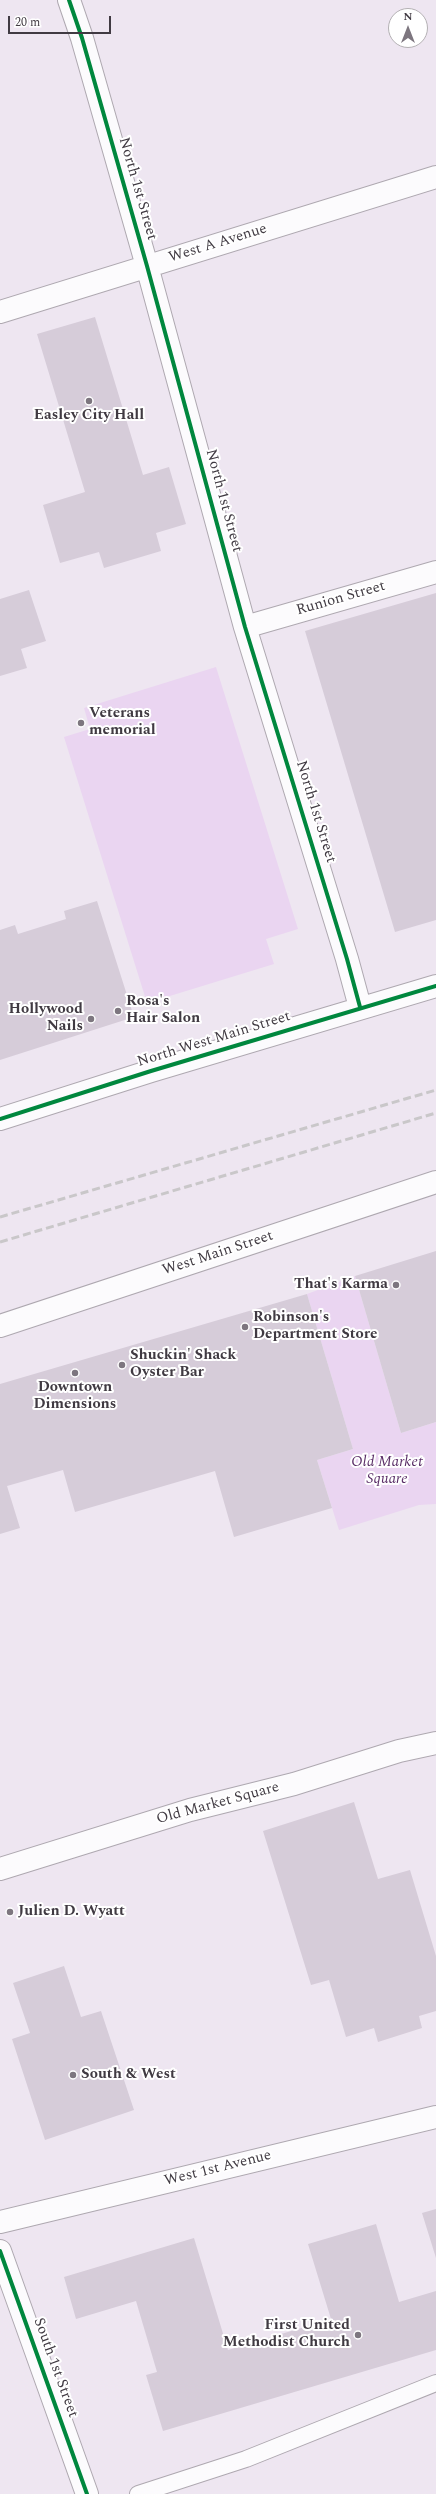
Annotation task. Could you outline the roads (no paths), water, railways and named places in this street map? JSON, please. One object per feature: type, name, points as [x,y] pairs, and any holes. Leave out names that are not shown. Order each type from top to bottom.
[{"type":"street","name":"North 1st Street","points":[[69,0],[82,38],[147,266],[245,627],[347,959],[360,1007]]},
{"type":"street","name":"West A Avenue","points":[[0,312],[436,177]]},
{"type":"street","name":"Runion Street","points":[[245,627],[436,572]]},
{"type":"street","name":"North West Main Street","points":[[0,1120],[360,1007],[436,986]]},
{"type":"street","name":"West Main Street","points":[[0,1326],[436,1182]]},
{"type":"street","name":"Old Market Square","points":[[0,1869],[190,1810],[294,1784],[399,1751],[436,1743]]},
{"type":"street","name":"West 1st Avenue","points":[[0,2222],[436,2117]]},
{"type":"street","name":"South 1st Street","points":[[0,2251],[87,2494]]},
{"type":"lane","points":[[138,2494],[246,2459],[436,2383]]},
{"type":"railway","points":[[0,1217],[436,1090]]},
{"type":"railway","points":[[0,1242],[436,1113]]},
{"type":"place","name":"Easley City Hall","points":[[89,401]]},
{"type":"place","name":"Veterans memorial","points":[[81,723]]},
{"type":"place","name":"Rosa's Hair Salon","points":[[118,1011]]},
{"type":"place","name":"Hollywood Nails","points":[[91,1019]]},
{"type":"place","name":"That's Karma","points":[[396,1285]]},
{"type":"place","name":"Robinson's Department Store","points":[[245,1327]]},
{"type":"place","name":"Shuckin' Shack Oyster Bar","points":[[122,1365]]},
{"type":"place","name":"Downtown Dimensions","points":[[75,1373]]},
{"type":"place","name":"Julien D. Wyatt","points":[[10,1912]]},
{"type":"place","name":"South & West","points":[[73,2075]]},
{"type":"place","name":"First United Methodist Church","points":[[358,2335]]}]
